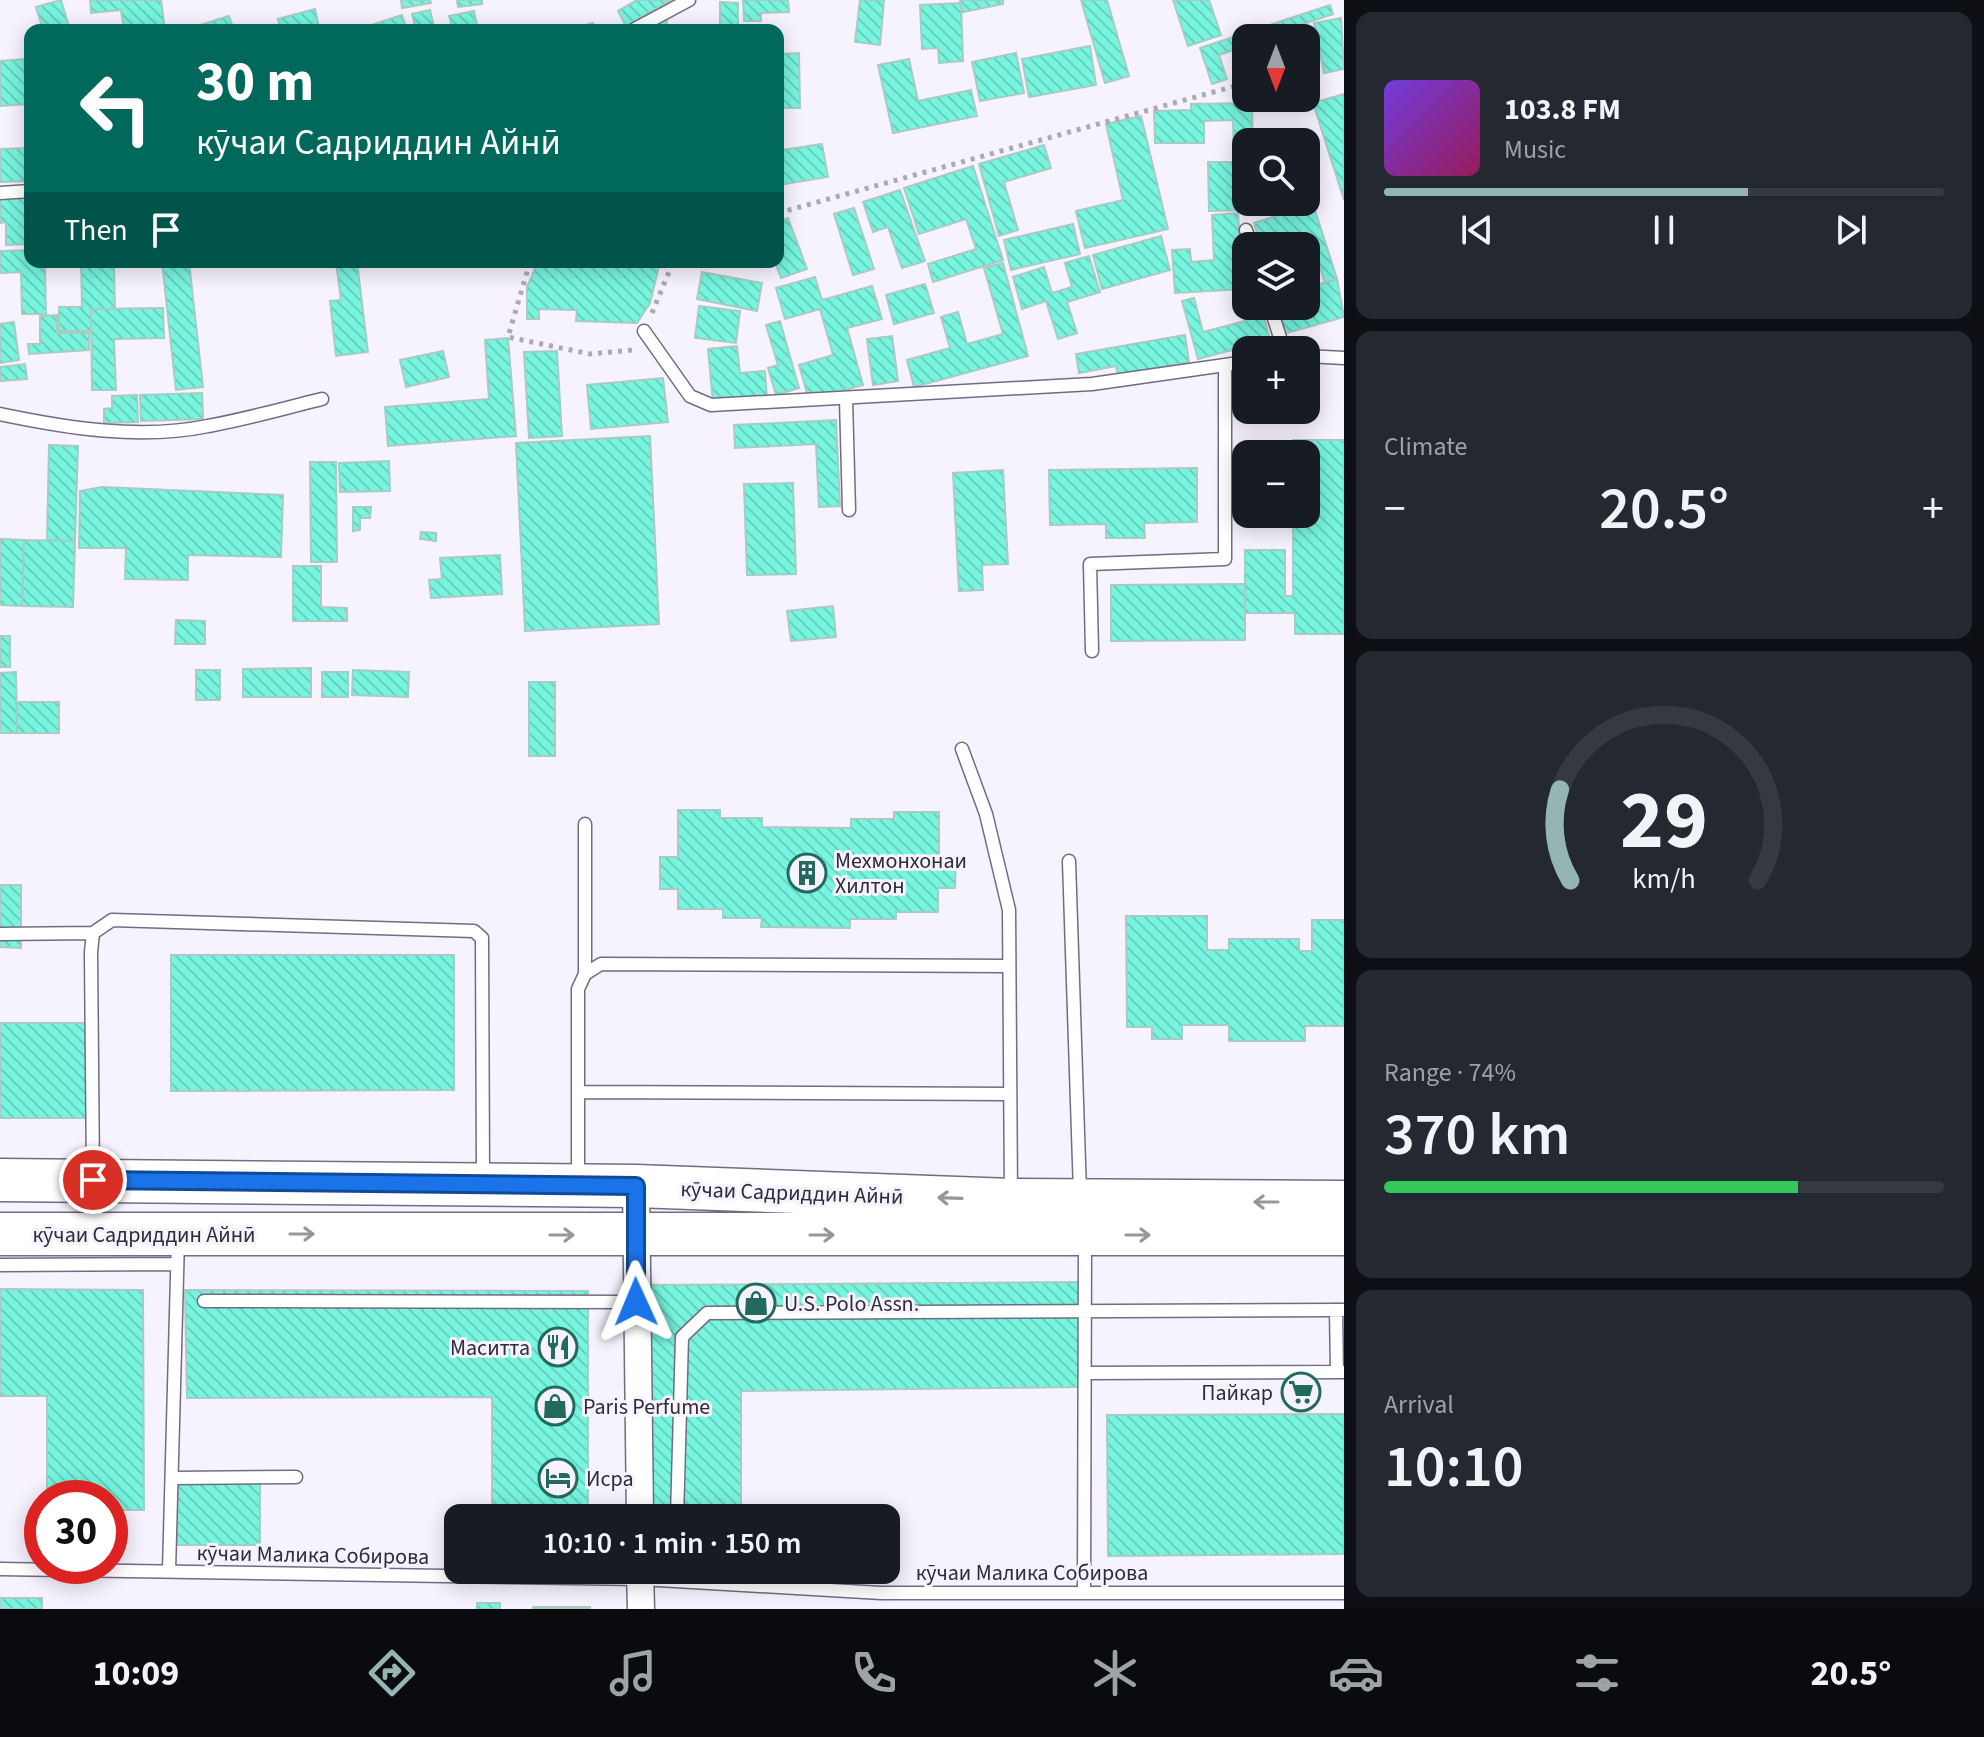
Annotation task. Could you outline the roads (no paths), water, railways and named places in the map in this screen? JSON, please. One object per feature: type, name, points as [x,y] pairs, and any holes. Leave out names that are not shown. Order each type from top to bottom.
[{"type":"highway","name":"кӯчаи Садриддин Айнӣ","points":[[0,1180],[636,1186],[1010,1217]]},
{"type":"highway","name":"кӯчаи Садриддин Айнӣ","points":[[1083,1218],[1344,1202]]},
{"type":"highway","name":"кӯчаи Садриддин Айнӣ","points":[[0,1234],[177,1249],[635,1236],[1010,1217],[1083,1218],[1344,1234]]},
{"type":"street","points":[[636,1186],[640,1504]]},
{"type":"street","points":[[640,1584],[641,1609]]},
{"type":"lane","points":[[644,24],[689,0]]},
{"type":"lane","points":[[0,193],[24,191]]},
{"type":"lane","points":[[644,331],[690,396],[711,405],[1092,384],[1232,364]]},
{"type":"lane","points":[[1320,357],[1344,358]]},
{"type":"lane","points":[[1092,651],[1090,564],[1225,559],[1225,365]]},
{"type":"lane","points":[[0,414],[64,427],[154,431],[206,427],[322,399]]},
{"type":"lane","points":[[846,399],[849,510]]},
{"type":"lane","points":[[962,749],[986,814],[1009,910],[1010,1217]]},
{"type":"lane","points":[[578,1187],[578,989],[585,974],[585,824]]},
{"type":"lane","points":[[1069,861],[1085,1309],[1084,1592]]},
{"type":"lane","points":[[0,934],[93,933],[112,920],[474,931],[482,938],[483,1184]]},
{"type":"lane","points":[[93,933],[93,1180]]},
{"type":"lane","points":[[585,974],[601,964],[1009,966]]},
{"type":"lane","points":[[580,1092],[1010,1094]]},
{"type":"lane","points":[[0,1265],[177,1249],[174,1478],[169,1571]]},
{"type":"lane","points":[[204,1301],[636,1302]]},
{"type":"lane","points":[[677,1504],[682,1337],[707,1313],[1340,1310],[1340,1372],[1085,1373]]},
{"type":"lane","points":[[174,1478],[296,1477]]},
{"type":"lane","name":"кӯчаи Малика Собирова","points":[[0,1569],[444,1573]]},
{"type":"lane","name":"кӯчаи Малика Собирова","points":[[767,1584],[881,1593],[1344,1593]]},
{"type":"place","name":"Мехмонхонаи Хилтон","points":[[807,873]]},
{"type":"place","name":"U.S. Polo Assn.","points":[[756,1303]]},
{"type":"place","name":"Маситта","points":[[558,1347]]},
{"type":"place","name":"Пайкар","points":[[1301,1392]]},
{"type":"place","name":"Paris Perfume","points":[[555,1406]]},
{"type":"place","name":"Исра","points":[[558,1478]]}]
